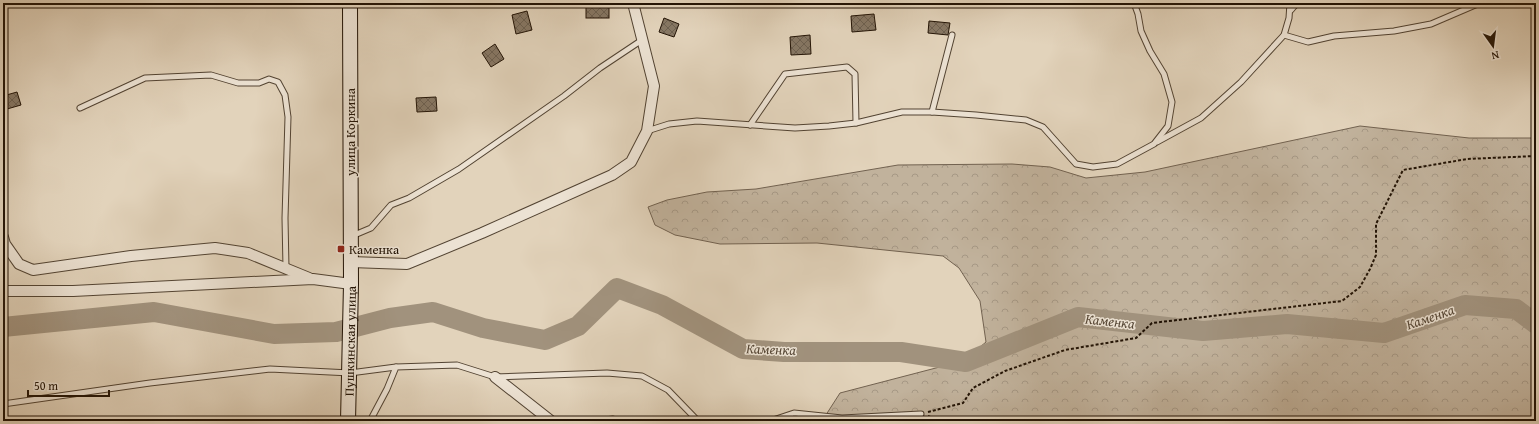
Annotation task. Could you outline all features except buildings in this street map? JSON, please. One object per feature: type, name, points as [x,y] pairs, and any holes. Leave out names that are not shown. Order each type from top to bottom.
[{"type":"main road","name":"улица Коркина","points":[[350,3],[351,262]]},
{"type":"main road","name":"Пушкинская улица","points":[[348,421],[351,262]]},
{"type":"street","points":[[351,262],[407,264],[482,233],[612,175],[631,162],[647,132],[654,86],[633,3]]},
{"type":"street","points":[[3,237],[5,244],[19,264],[33,270],[131,256],[215,248],[248,253],[313,279]]},
{"type":"street","points":[[3,291],[73,291],[313,279],[351,284]]},
{"type":"street","points":[[495,378],[551,421]]},
{"type":"lane","points":[[1134,3],[1138,14],[1141,31],[1150,51],[1164,74],[1172,102],[1168,126],[1154,144]]},
{"type":"lane","points":[[647,132],[669,124],[697,121],[795,128],[856,123],[902,112],[976,114],[1026,120],[1043,127],[1076,164],[1093,167],[1117,164],[1201,118],[1241,82],[1284,35],[1291,10],[1290,3]]},
{"type":"lane","points":[[1291,10],[1297,3]]},
{"type":"lane","points":[[1284,35],[1308,42],[1334,36],[1394,31],[1431,24],[1480,3]]},
{"type":"lane","points":[[932,112],[952,34]]},
{"type":"lane","points":[[350,236],[371,228],[391,205],[409,198],[459,169],[546,109],[600,68],[642,40]]},
{"type":"lane","points":[[750,125],[785,74],[847,67],[855,74],[856,123]]},
{"type":"lane","points":[[80,108],[145,78],[211,75],[238,83],[259,83],[269,79],[278,82],[285,95],[288,117],[285,218],[286,268]]},
{"type":"lane","points":[[3,404],[150,383],[270,369],[350,373],[396,367],[457,365],[495,378],[608,373],[642,376],[668,390],[697,421],[736,421]]},
{"type":"lane","points":[[370,421],[387,389],[396,367]]},
{"type":"lane","points":[[770,421],[794,413],[842,418],[921,414]]},
{"type":"lane","points":[[596,421],[613,418],[619,421]]},
{"type":"path","points":[[921,414],[963,403],[973,388],[1005,371],[1065,350],[1136,338],[1152,323],[1342,301],[1360,287],[1370,269],[1376,256],[1376,224],[1403,170],[1467,159],[1536,156]]},
{"type":"path","points":[[921,414],[940,421]]},
{"type":"green space","points":[[1360,126],[1469,138],[1536,138],[1536,421],[822,421],[840,393],[955,363],[974,352],[986,342],[980,301],[959,268],[943,256],[817,243],[720,244],[675,235],[655,225],[648,207],[667,200],[707,192],[756,189],[898,165],[1012,164],[1050,167],[1086,178],[1145,172]]},
{"type":"waterway","name":"Каменка","points":[[3,327],[154,312],[274,334],[336,332],[390,318],[433,312],[483,328],[545,340],[578,326],[617,288],[662,305],[743,349],[784,352],[901,352],[966,362],[1078,317],[1203,331],[1287,324],[1384,333],[1465,305],[1516,309],[1536,324]]},
{"type":"place","name":"Каменка","points":[[341,249]]}]
